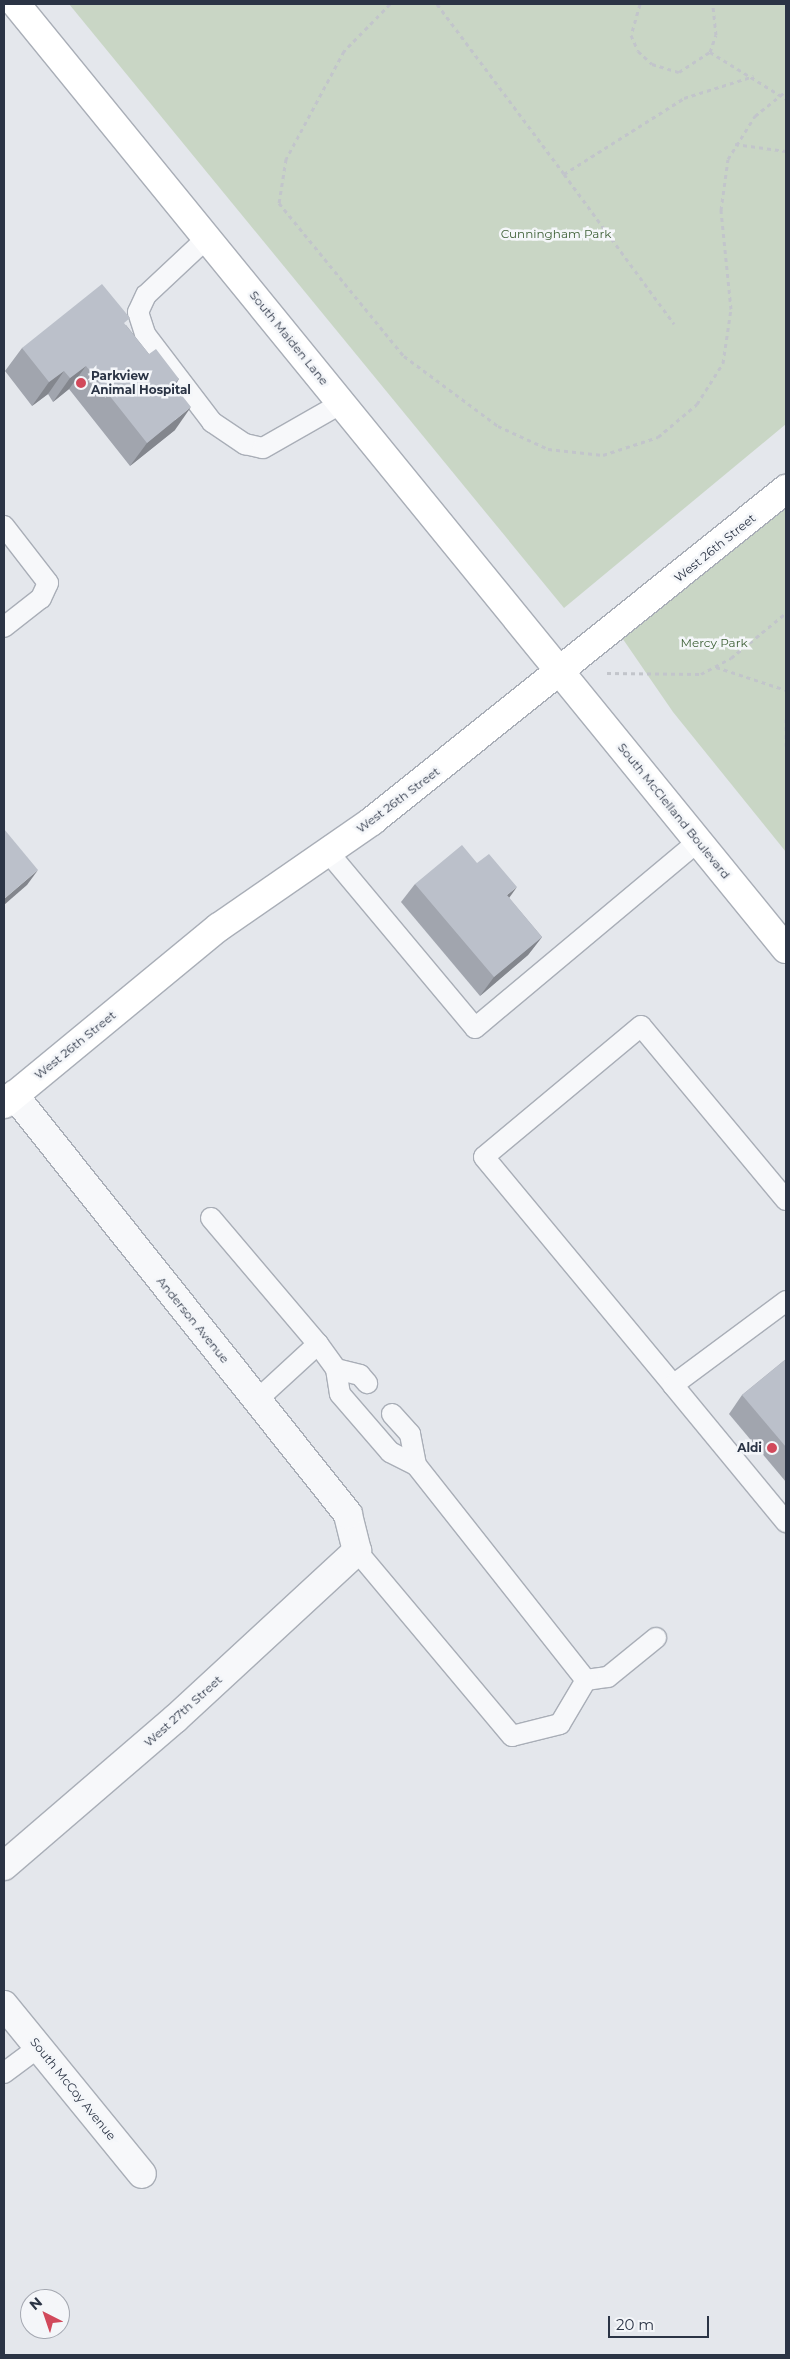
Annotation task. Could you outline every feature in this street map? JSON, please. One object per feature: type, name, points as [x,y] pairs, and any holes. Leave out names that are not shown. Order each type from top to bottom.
[{"type":"main road","name":"South Maiden Lane","points":[[16,4],[562,672]]},
{"type":"main road","name":"West 26th Street","points":[[9,1100],[219,926],[328,852],[562,672],[786,489]]},
{"type":"main road","name":"South McClelland Boulevard","points":[[562,672],[786,949]]},
{"type":"street","name":"Anderson Avenue","points":[[9,1100],[257,1400],[348,1514],[356,1551]]},
{"type":"street","name":"West 27th Street","points":[[4,1866],[175,1719],[356,1551]]},
{"type":"street","name":"South McCoy Avenue","points":[[4,2005],[142,2174]]},
{"type":"lane","points":[[207,238],[146,295],[138,312],[145,334],[212,422],[244,444],[263,448],[342,403]]},
{"type":"lane","points":[[4,526],[48,583],[41,598],[4,627]]},
{"type":"lane","points":[[328,852],[475,1028],[699,841]]},
{"type":"lane","points":[[786,1200],[641,1026],[484,1157],[786,1522]]},
{"type":"lane","points":[[211,1218],[318,1344],[336,1369],[340,1394],[390,1452],[416,1465],[586,1680]]},
{"type":"lane","points":[[672,1385],[786,1301]]},
{"type":"lane","points":[[257,1400],[318,1344]]},
{"type":"lane","points":[[336,1369],[360,1375],[367,1383]]},
{"type":"lane","points":[[392,1414],[410,1434],[416,1465]]},
{"type":"lane","points":[[356,1551],[512,1736],[560,1724],[586,1680]]},
{"type":"lane","points":[[586,1680],[608,1677],[656,1638]]},
{"type":"lane","points":[[4,2073],[38,2047]]},
{"type":"path","points":[[390,4],[344,51],[286,159],[279,203],[404,356],[498,426],[548,449],[603,456],[658,436],[698,404],[723,363],[731,309],[722,210],[728,159],[735,144],[755,116],[786,90]]},
{"type":"path","points":[[437,4],[674,324]]},
{"type":"path","points":[[640,4],[631,35],[638,51],[652,64],[679,72],[710,52],[716,35],[713,4]]},
{"type":"path","points":[[710,52],[754,76],[786,99]]},
{"type":"path","points":[[564,174],[684,98],[754,76]]},
{"type":"path","points":[[735,144],[786,151]]},
{"type":"path","points":[[562,672],[700,674],[715,667],[786,612]]},
{"type":"path","points":[[715,667],[786,690]]},
{"type":"path","points":[[786,719],[786,746]]},
{"type":"green space","name":"Cunningham Park","points":[[69,4],[786,4],[786,424],[564,608]]},
{"type":"green space","name":"Mercy Park","points":[[786,489],[786,852],[673,712],[616,629]]},
{"type":"building","points":[[102,284],[130,318],[124,323],[149,354],[156,349],[179,379],[173,384],[191,407],[147,443],[86,366],[70,378],[64,371],[49,382],[22,348]]},
{"type":"building","points":[[4,829],[38,870],[4,899]]},
{"type":"building","points":[[462,845],[477,863],[489,854],[517,887],[507,895],[542,937],[494,977],[415,884]]},
{"type":"building","points":[[786,1359],[786,1447],[742,1395]]},
{"type":"place","name":"Parkview Animal Hospital","points":[[81,383]]},
{"type":"place","name":"Aldi","points":[[772,1448]]}]
